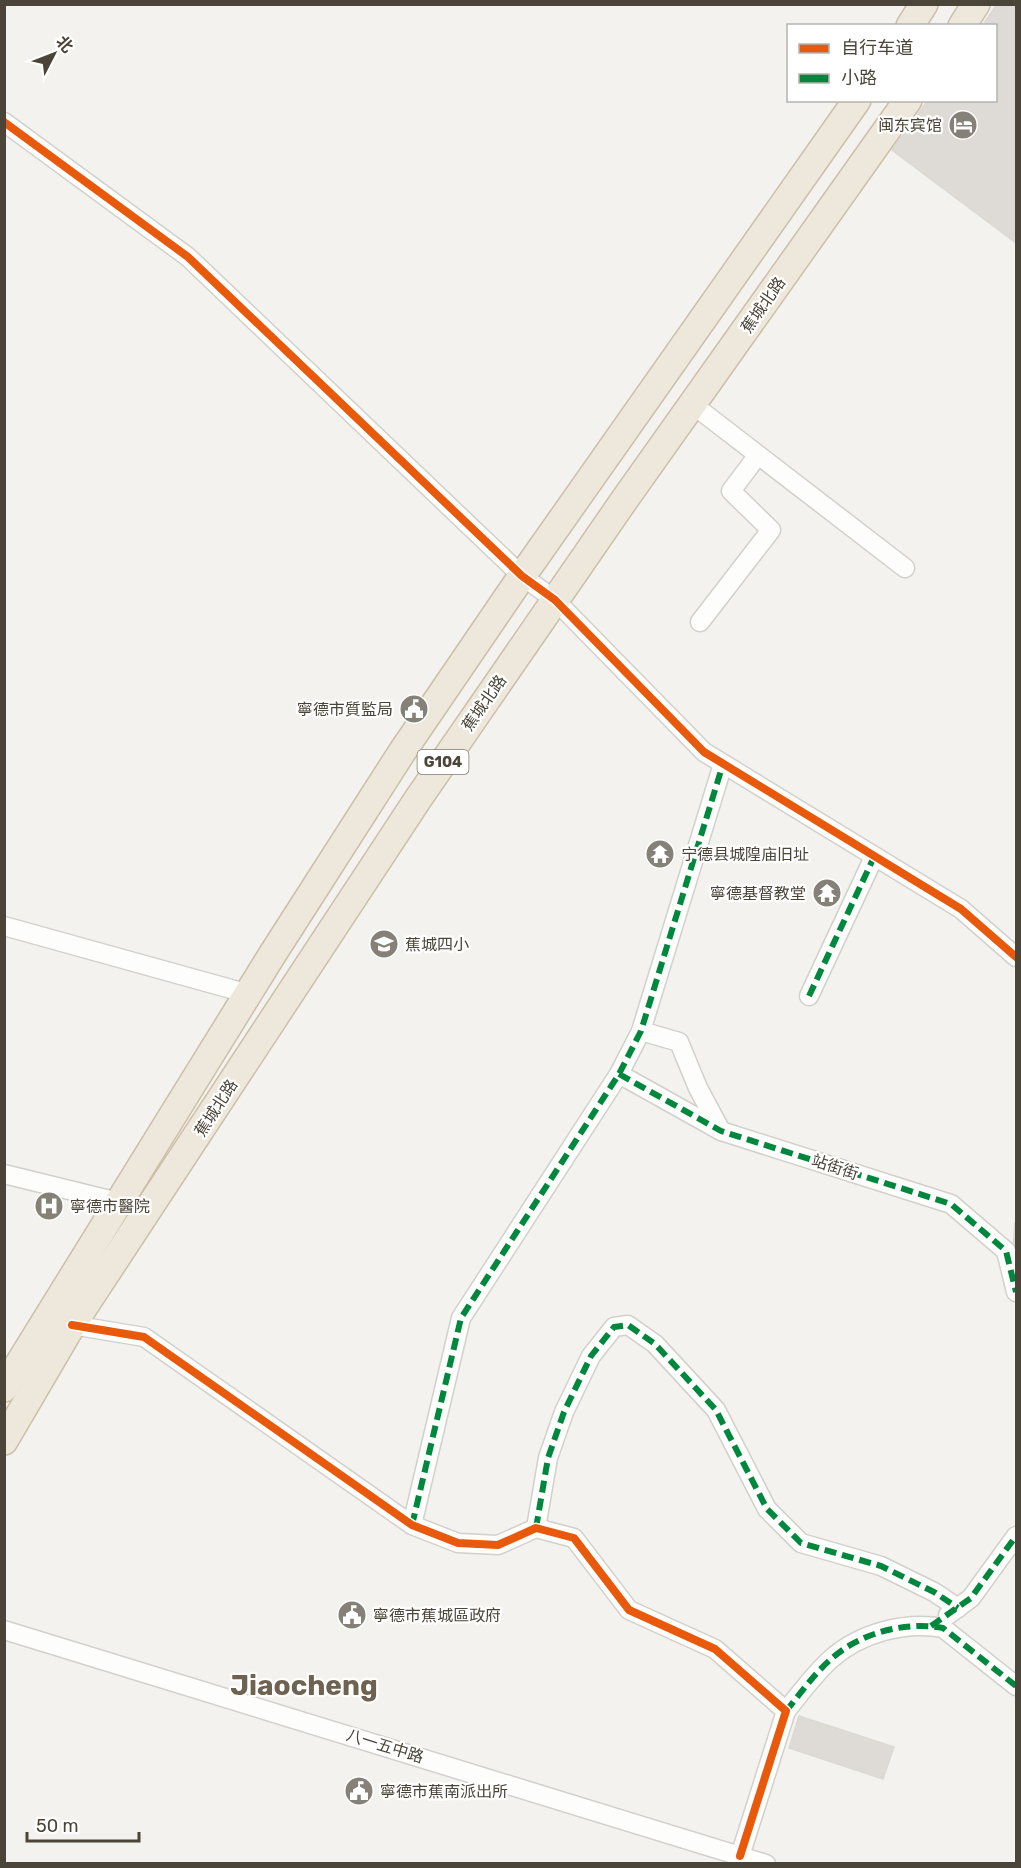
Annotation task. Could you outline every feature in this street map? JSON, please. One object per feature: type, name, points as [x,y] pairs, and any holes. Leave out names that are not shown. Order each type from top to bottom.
[{"type":"highway","points":[[911,24],[924,4]]},
{"type":"highway","points":[[963,24],[976,4]]},
{"type":"highway","name":"蕉城北路","points":[[4,1388],[272,955],[395,762],[522,576],[856,102]]},
{"type":"highway","name":"蕉城北路","points":[[4,1441],[72,1325],[418,799],[692,404],[907,102]]},
{"type":"street","points":[[4,122],[188,257],[522,576],[555,600],[704,752],[961,909],[1017,957]]},
{"type":"street","points":[[692,404],[905,568]]},
{"type":"street","points":[[700,622],[771,530],[730,491],[758,455]]},
{"type":"street","points":[[412,1526],[461,1318],[620,1074],[641,1031],[723,764]]},
{"type":"street","points":[[809,996],[874,857]]},
{"type":"street","points":[[4,926],[249,994]]},
{"type":"street","points":[[641,1031],[679,1042],[721,1131]]},
{"type":"street","name":"站街街","points":[[620,1074],[721,1131],[951,1204],[1006,1251],[1017,1292]]},
{"type":"street","points":[[4,1174],[118,1202]]},
{"type":"street","points":[[72,1325],[144,1337],[412,1526],[458,1543],[498,1545],[536,1528],[574,1538],[629,1610],[715,1649],[786,1711]]},
{"type":"street","points":[[536,1528],[548,1458],[564,1412],[591,1356],[614,1327],[628,1325],[655,1344],[716,1410],[767,1509],[801,1543],[881,1566],[958,1608]]},
{"type":"street","points":[[931,1626],[971,1598],[1017,1536]]},
{"type":"street","points":[[740,1856],[786,1711],[832,1659],[865,1637],[902,1627],[943,1628],[1017,1686]]},
{"type":"street","name":"八一五中路","points":[[4,1630],[766,1863]]},
{"type":"building","name":"闽东宾馆","points":[[997,4],[1016,4],[1016,243],[892,150],[927,102],[997,102],[997,24],[983,24]]},
{"type":"building","points":[[1016,1223],[1016,1261],[1013,1251]]},
{"type":"building","points":[[799,1716],[894,1747],[883,1779],[789,1748]]},
{"type":"marked path","points":[[412,1525],[461,1318],[619,1074],[641,1031],[723,764]]},
{"type":"marked path","points":[[809,996],[874,857]]},
{"type":"marked path","points":[[619,1074],[721,1131],[951,1204],[1006,1251],[1016,1292]]},
{"type":"marked path","points":[[536,1528],[548,1458],[564,1412],[591,1356],[614,1327],[628,1325],[655,1344],[716,1410],[767,1509],[801,1543],[881,1566],[934,1592],[958,1608]]},
{"type":"marked path","points":[[931,1626],[971,1598],[1016,1536]]},
{"type":"marked path","points":[[786,1711],[819,1671],[831,1659],[855,1642],[884,1631],[914,1626],[943,1628],[1016,1686]]},
{"type":"cycle path","points":[[4,122],[188,257],[522,576],[555,600],[704,752],[961,909],[1016,957]]},
{"type":"cycle path","points":[[72,1325],[144,1337],[412,1525],[458,1543],[498,1545],[536,1528],[574,1538],[629,1610],[715,1649],[786,1711],[740,1856]]},
{"type":"place","name":"闽东宾馆","points":[[963,125]]},
{"type":"place","name":"寧德市質監局","points":[[414,709]]},
{"type":"place","name":"宁德县城隍庙旧址","points":[[660,854]]},
{"type":"place","name":"寧德基督教堂","points":[[827,893]]},
{"type":"place","name":"蕉城四小","points":[[384,944]]},
{"type":"place","name":"寧德市醫院","points":[[49,1206]]},
{"type":"place","name":"寧德市蕉城區政府","points":[[352,1615]]},
{"type":"place","name":"寧德市蕉南派出所","points":[[359,1791]]},
{"type":"district","name":"Jiaocheng","points":[[304,1685]]}]
